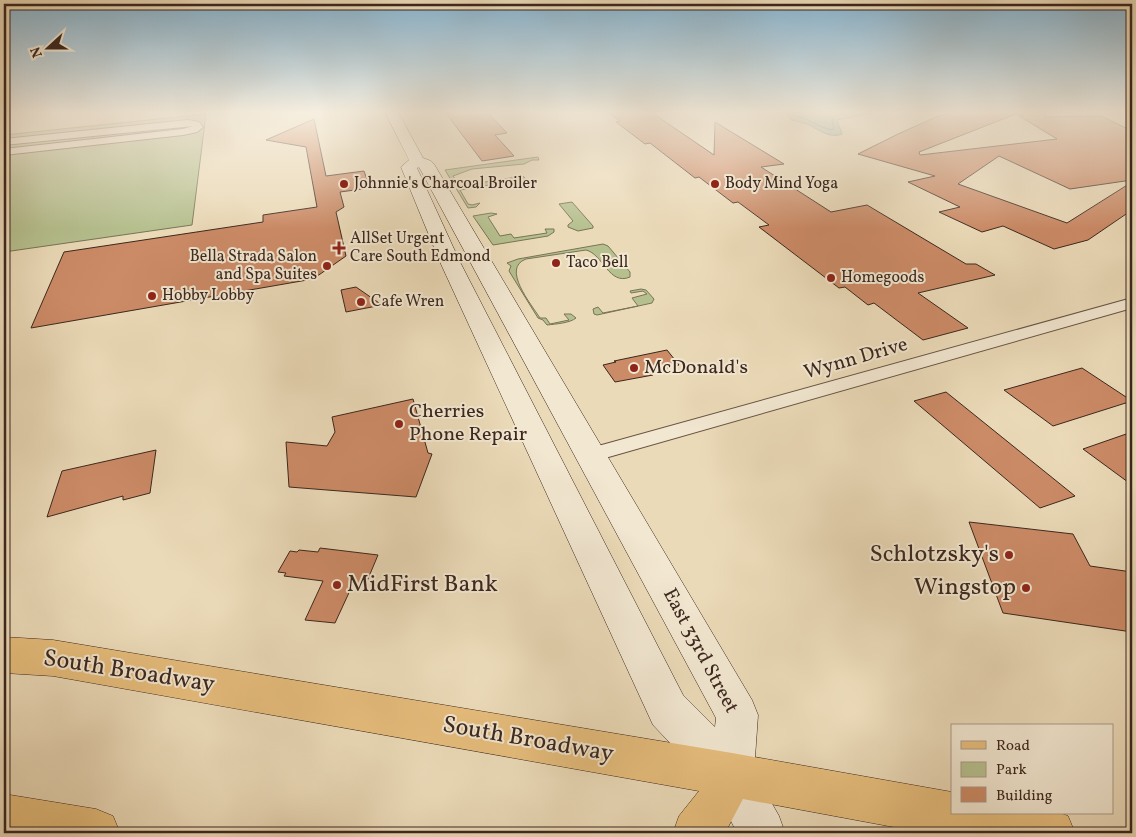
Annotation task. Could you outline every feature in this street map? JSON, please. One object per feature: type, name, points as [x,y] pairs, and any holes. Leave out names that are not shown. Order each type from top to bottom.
[{"type":"main road","name":"East 33rd Street","points":[[412,151],[417,161],[426,164],[737,715],[732,775]]},
{"type":"main road","points":[[417,161],[409,167],[450,262],[668,710],[732,775],[762,833]]},
{"type":"main road","name":"South Broadway","points":[[4,655],[53,658],[732,775],[961,826],[1051,833]]},
{"type":"main road","points":[[696,833],[714,810],[732,775]]},
{"type":"main road","points":[[4,817],[96,833]]},
{"type":"street","name":"Wynn Drive","points":[[591,455],[1127,309]]},
{"type":"green space","points":[[4,151],[201,151],[192,225],[4,252]]},
{"type":"green space","points":[[538,157],[539,160],[532,160],[524,164],[472,169],[453,176],[459,186],[523,176],[526,179],[460,190],[468,204],[480,203],[476,207],[468,208],[445,170]]},
{"type":"green space","points":[[572,202],[593,228],[578,231],[568,227],[573,221],[559,204]]},
{"type":"green space","points":[[497,214],[488,217],[500,236],[511,234],[514,238],[547,233],[545,229],[554,229],[554,232],[548,236],[493,245],[473,216]]},
{"type":"green space","points":[[603,244],[608,246],[630,272],[630,277],[623,279],[617,277],[597,257],[586,250],[526,259],[519,264],[516,270],[520,287],[540,318],[546,318],[550,324],[569,320],[564,314],[571,314],[576,318],[567,322],[547,325],[538,318],[509,271],[511,266],[507,263],[518,259]]},
{"type":"green space","points":[[646,290],[654,299],[652,303],[597,315],[594,314],[593,309],[598,307],[603,313],[638,306],[632,298],[647,294],[643,291],[631,293],[630,291]]},
{"type":"building","points":[[307,151],[321,151],[326,176],[364,171],[370,188],[340,192],[344,207],[336,212],[346,256],[313,279],[31,328],[64,252],[263,222],[263,215],[317,207]]},
{"type":"building","points":[[474,151],[510,151],[514,156],[482,161]]},
{"type":"building","points":[[660,151],[708,151],[714,155],[714,151],[763,151],[784,164],[761,167],[831,212],[867,205],[966,264],[976,264],[995,275],[918,293],[968,328],[923,340],[874,303],[868,305],[845,287],[839,288],[759,227],[769,225],[738,202],[733,203],[699,177],[695,178]]},
{"type":"building","points":[[864,151],[921,151],[919,152],[920,155],[954,151],[1132,151],[1132,180],[1070,189],[999,156],[958,184],[1067,223],[1132,182],[1132,210],[1088,240],[1054,249],[1003,226],[982,232],[939,212],[960,207],[908,182],[935,176],[858,154]]},
{"type":"building","name":"Cafe Wren","points":[[356,287],[382,305],[346,312],[341,290]]},
{"type":"building","name":"McDonald's","points":[[667,350],[679,365],[650,372],[653,375],[615,382],[603,365],[616,362],[614,361]]},
{"type":"building","points":[[1082,368],[1132,401],[1053,426],[1004,390]]},
{"type":"building","points":[[946,392],[1075,496],[1040,508],[914,401]]},
{"type":"building","points":[[413,399],[428,453],[432,454],[416,497],[289,487],[286,442],[327,446],[335,432],[332,417]]},
{"type":"building","points":[[1132,432],[1132,485],[1083,449]]},
{"type":"building","points":[[156,450],[150,493],[123,500],[123,496],[47,517],[62,471]]},
{"type":"building","points":[[969,522],[1073,534],[1090,566],[1132,572],[1132,632],[1003,613]]},
{"type":"building","name":"MidFirst Bank","points":[[320,548],[378,555],[365,586],[353,584],[335,623],[305,620],[323,581],[284,576],[286,573],[278,572],[290,551],[318,552]]},
{"type":"place","name":"Johnnie's Charcoal Broiler","points":[[344,184]]},
{"type":"place","name":"Body Mind Yoga","points":[[715,184]]},
{"type":"place","name":"AllSet Urgent Care South Edmond","points":[[339,248]]},
{"type":"place","name":"Taco Bell","points":[[556,263]]},
{"type":"place","name":"Bella Strada Salon and Spa Suites","points":[[327,266]]},
{"type":"place","name":"Homegoods","points":[[831,278]]},
{"type":"place","name":"Hobby Lobby","points":[[152,296]]},
{"type":"place","name":"Cafe Wren","points":[[361,302]]},
{"type":"place","name":"McDonald's","points":[[634,368]]},
{"type":"place","name":"Cherries Phone Repair","points":[[399,424]]},
{"type":"place","name":"Schlotzsky's","points":[[1009,555]]},
{"type":"place","name":"MidFirst Bank","points":[[337,585]]},
{"type":"place","name":"Wingstop","points":[[1026,588]]}]
